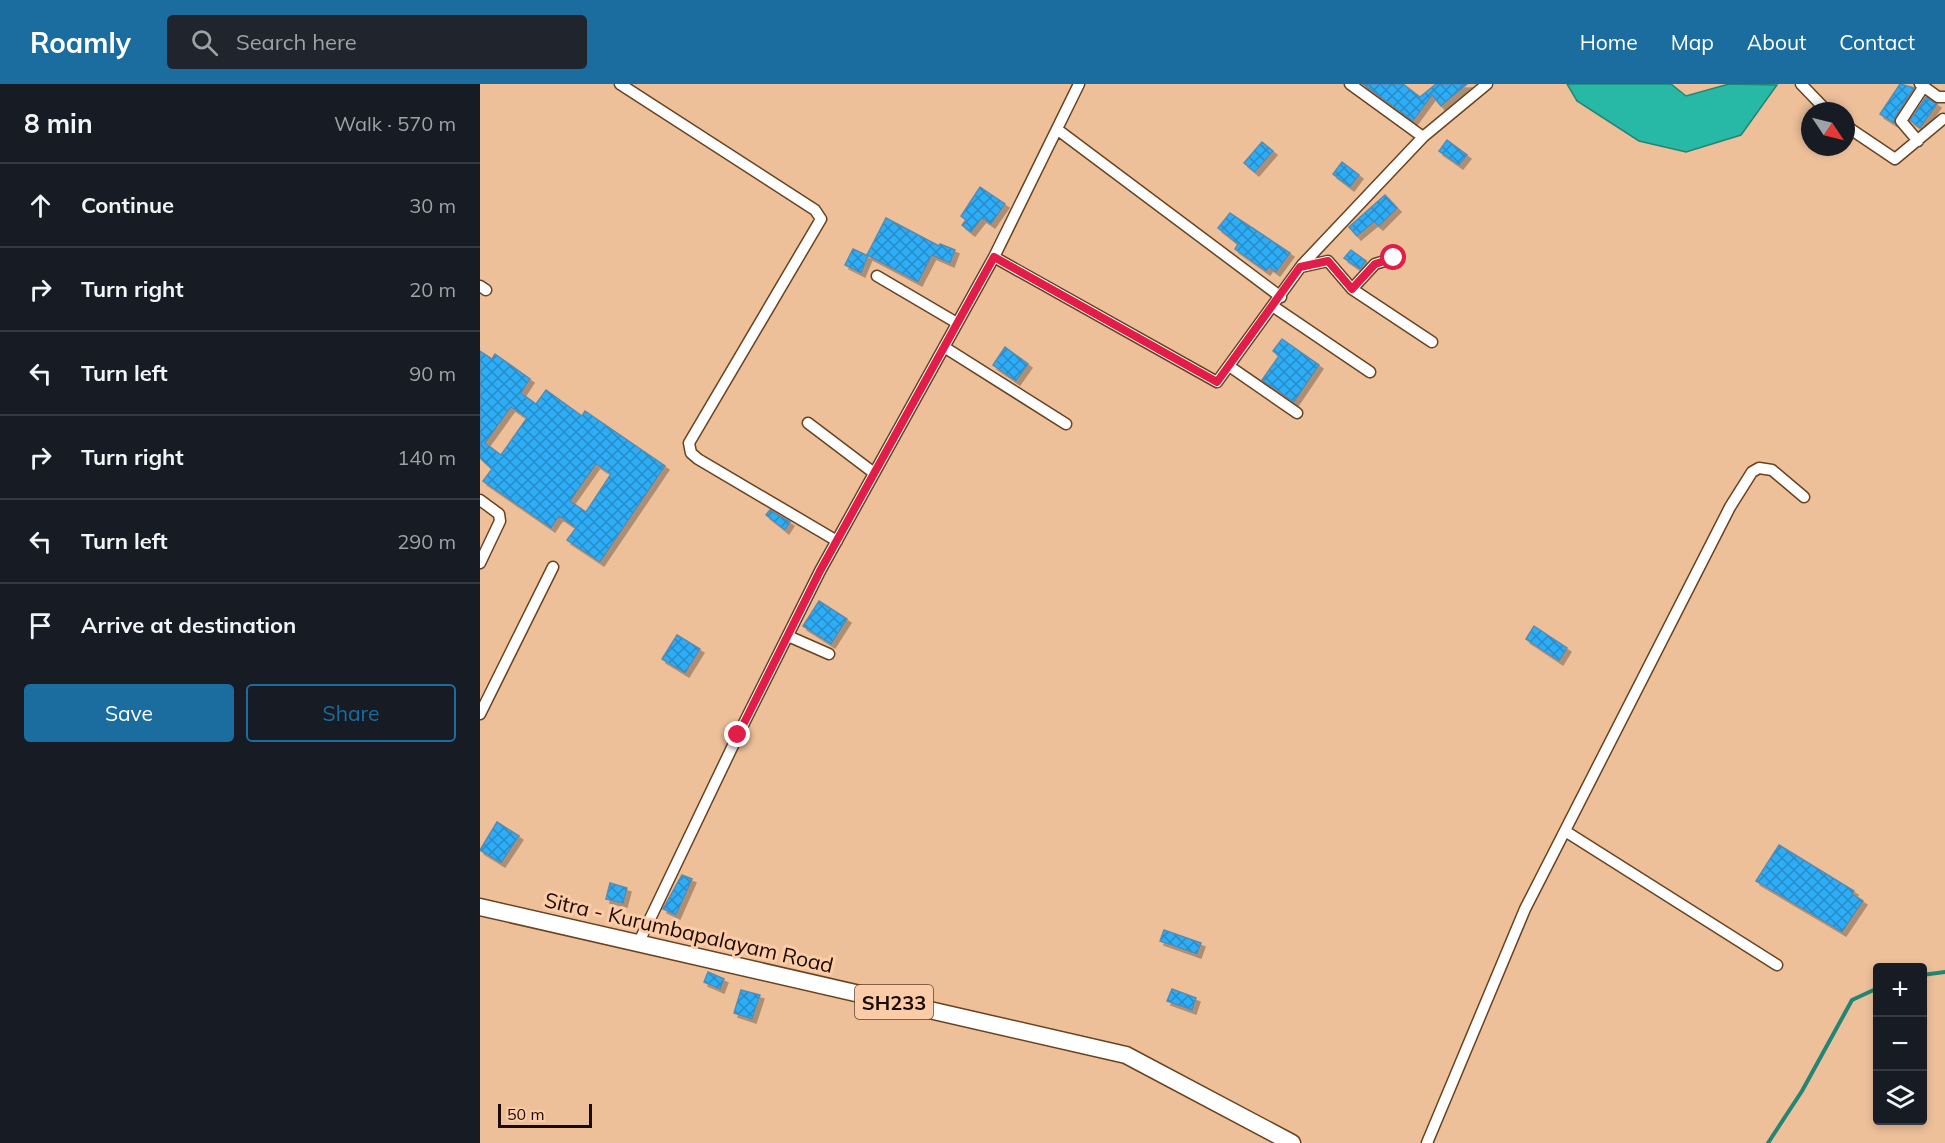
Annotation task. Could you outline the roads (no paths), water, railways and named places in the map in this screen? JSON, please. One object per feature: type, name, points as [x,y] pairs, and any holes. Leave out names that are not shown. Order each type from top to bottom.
[{"type":"main road","name":"Sitra - Kurumbapalayam Road","points":[[480,908],[1126,1055],[1292,1143]]},
{"type":"street","points":[[620,84],[815,210],[821,219],[689,443],[691,453],[698,459],[837,541]]},
{"type":"street","points":[[638,944],[788,636],[837,541],[994,257],[1079,84]]},
{"type":"street","points":[[1350,84],[1423,137]]},
{"type":"street","points":[[994,257],[1217,382],[1274,307],[1300,267],[1423,137],[1487,84]]},
{"type":"street","points":[[1801,84],[1818,102]]},
{"type":"street","points":[[1918,141],[1901,121],[1922,85],[1938,98],[1945,97]]},
{"type":"street","points":[[1855,132],[1895,159],[1943,119]]},
{"type":"street","points":[[1058,130],[1281,297]]},
{"type":"street","points":[[1352,289],[1375,264],[1394,258]]},
{"type":"street","points":[[1300,267],[1328,261],[1352,289],[1432,342]]},
{"type":"street","points":[[877,276],[957,323]]},
{"type":"street","points":[[1274,307],[1370,372]]},
{"type":"street","points":[[944,347],[1066,424]]},
{"type":"street","points":[[1229,366],[1297,413]]},
{"type":"street","points":[[808,423],[874,473]]},
{"type":"street","points":[[1427,1143],[1525,909],[1730,507],[1752,472],[1759,468],[1772,470],[1804,497]]},
{"type":"street","points":[[480,500],[499,514],[500,521],[480,562]]},
{"type":"street","points":[[480,714],[553,567]]},
{"type":"street","points":[[788,636],[829,654]]},
{"type":"street","points":[[1565,831],[1777,965]]},
{"type":"water","points":[[1567,84],[1671,84],[1686,96],[1729,84],[1777,85],[1741,135],[1686,152],[1639,141],[1577,101]]},
{"type":"waterway","points":[[1927,974],[1945,972]]},
{"type":"waterway","points":[[1768,1143],[1802,1091],[1852,1000],[1873,990]]}]
